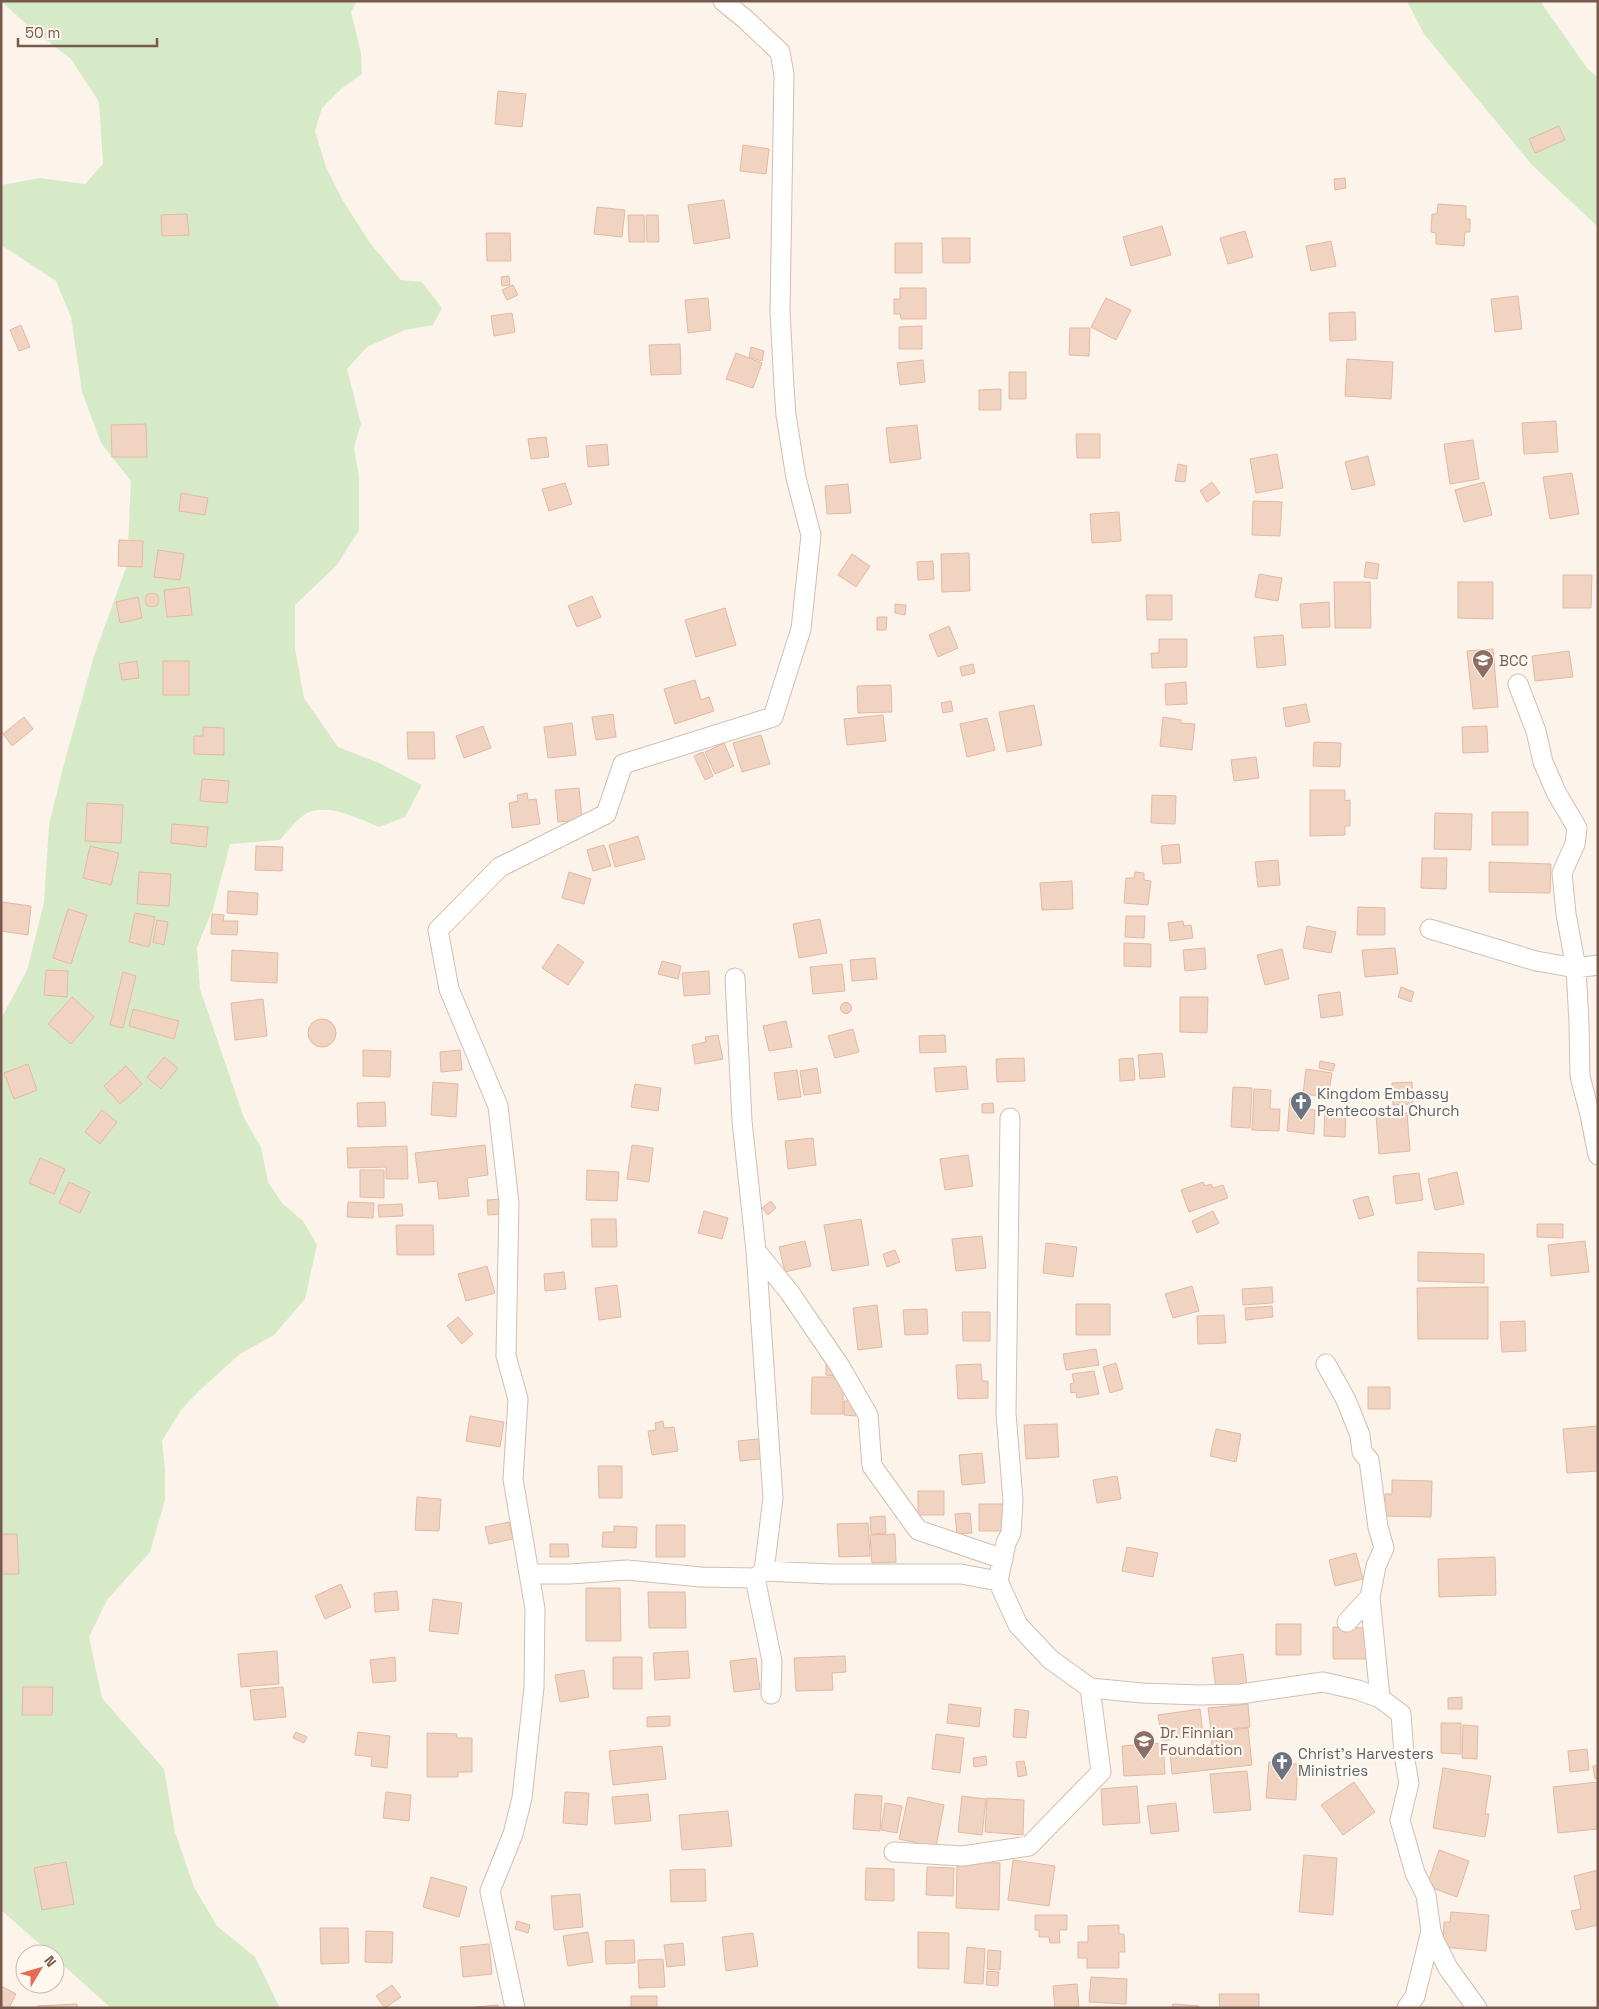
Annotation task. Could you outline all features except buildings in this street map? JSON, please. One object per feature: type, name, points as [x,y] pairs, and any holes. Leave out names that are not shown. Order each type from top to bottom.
[{"type":"street","points":[[515,2008],[490,1891],[513,1834],[522,1798],[534,1687],[535,1609],[513,1479],[518,1399],[506,1356],[510,1203],[498,1106],[449,989],[438,930],[500,867],[606,814],[623,764],[773,717],[801,629],[811,535],[796,478],[786,416],[784,387],[780,311],[784,75],[780,52],[723,1]]},
{"type":"street","points":[[1518,684],[1536,731],[1543,762],[1556,792],[1577,828],[1575,844],[1562,873],[1566,914],[1576,968],[1580,1023],[1580,1076],[1598,1155]]},
{"type":"street","points":[[1430,929],[1536,961],[1576,968],[1598,965]]},
{"type":"street","points":[[735,978],[742,1121],[756,1251],[773,1498],[759,1574],[772,1661],[771,1694]]},
{"type":"street","points":[[1010,1118],[1006,1413],[1013,1501],[1011,1533],[1006,1543],[998,1581],[1018,1625],[1050,1659],[1090,1688],[1142,1693],[1240,1694],[1323,1682],[1358,1690],[1380,1698],[1401,1714],[1404,1755],[1409,1783],[1400,1820],[1415,1873],[1426,1895],[1431,1932],[1448,1968],[1477,2008]]},
{"type":"street","points":[[756,1251],[790,1293],[844,1373],[868,1415],[872,1466],[918,1530],[1004,1559]]},
{"type":"street","points":[[1326,1364],[1346,1400],[1360,1435],[1362,1452],[1369,1460],[1378,1528],[1384,1548],[1376,1566],[1370,1597],[1380,1698]]},
{"type":"street","points":[[529,1574],[570,1574],[627,1570],[686,1577],[737,1579],[759,1574],[961,1574],[998,1581]]},
{"type":"street","points":[[1347,1622],[1370,1597]]},
{"type":"street","points":[[894,1852],[963,1856],[1029,1846],[1101,1772],[1090,1688]]},
{"type":"street","points":[[1407,2008],[1415,1996],[1431,1932]]},
{"type":"green space","points":[[1,1],[357,1],[351,12],[361,53],[362,74],[341,89],[322,108],[315,131],[326,167],[342,199],[370,243],[401,280],[422,282],[442,308],[433,325],[405,330],[367,347],[347,369],[361,424],[354,447],[359,477],[359,530],[337,565],[295,605],[295,648],[304,698],[338,747],[379,763],[422,785],[405,817],[379,827],[342,813],[322,810],[312,811],[294,823],[280,840],[230,844],[213,909],[197,947],[200,989],[244,1118],[261,1147],[268,1182],[282,1203],[303,1221],[317,1245],[305,1299],[274,1335],[240,1354],[181,1410],[162,1441],[165,1469],[165,1500],[150,1552],[107,1600],[89,1637],[102,1698],[164,1769],[175,1832],[194,1887],[217,1926],[255,1957],[280,2008],[111,2008],[65,1967],[65,1944],[40,1944],[1,1910],[1,1019],[27,970],[44,902],[49,825],[65,760],[94,656],[127,565],[131,481],[101,443],[82,392],[71,317],[56,281],[1,245],[1,185],[40,178],[85,184],[103,164],[99,102],[71,59],[27,25]]},
{"type":"green space","points":[[1407,1],[1540,1],[1587,68],[1598,78],[1598,227],[1532,165],[1424,34]]},
{"type":"place","name":"BCC","points":[[1483,679]]},
{"type":"place","name":"Kingdom Embassy Pentecostal Church","points":[[1301,1121]]},
{"type":"place","name":"Dr. Finnian Foundation","points":[[1144,1760]]},
{"type":"place","name":"Christ's Harvesters Ministries","points":[[1282,1781]]}]
